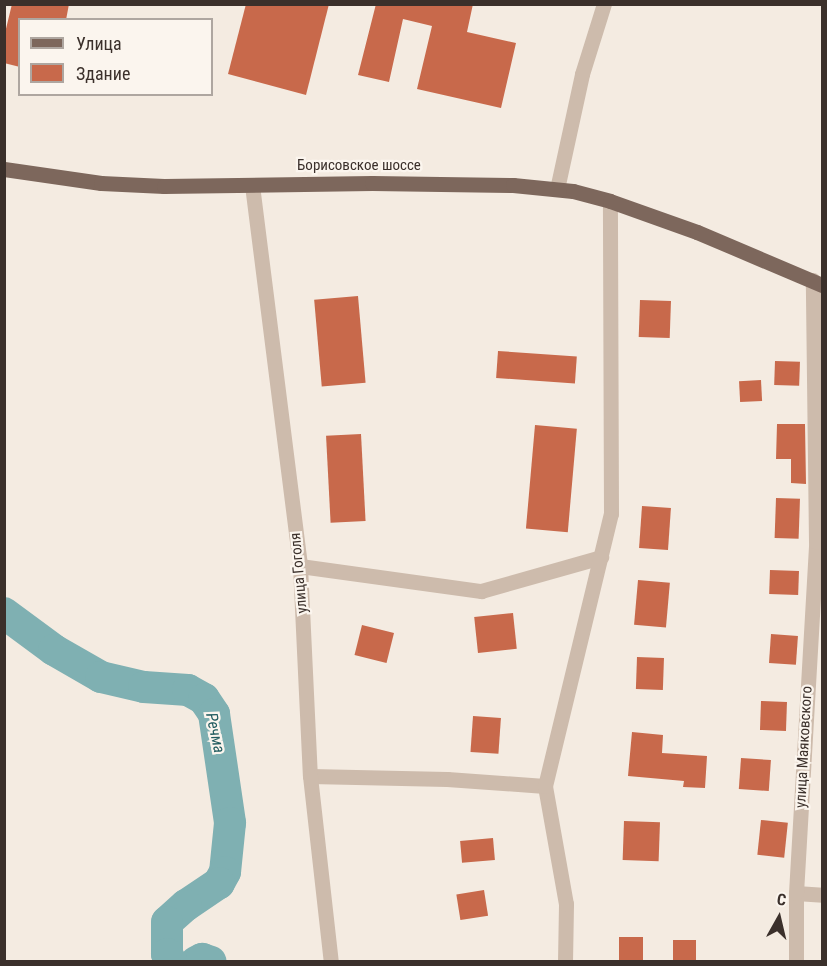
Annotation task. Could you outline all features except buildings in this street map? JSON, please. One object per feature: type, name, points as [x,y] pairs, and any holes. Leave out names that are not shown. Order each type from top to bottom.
[{"type":"main road","name":"Борисовское шоссе","points":[[4,169],[101,183],[198,187],[372,183],[513,185],[557,189],[610,201],[707,237],[818,283]]},
{"type":"street","points":[[557,189],[582,74],[604,4]]},
{"type":"street","name":"улица Гоголя","points":[[252,185],[300,566],[310,776],[331,962]]},
{"type":"street","points":[[566,962],[566,904],[545,786],[611,514],[610,201]]},
{"type":"street","name":"улица Маяковского","points":[[796,962],[796,893],[816,542],[818,283]]},
{"type":"street","points":[[300,566],[481,591],[601,557]]},
{"type":"street","points":[[310,776],[447,779],[545,786]]},
{"type":"street","points":[[796,893],[822,895]]},
{"type":"waterway","name":"Речма","points":[[4,613],[54,650],[101,677],[144,687],[188,690],[204,699],[214,714],[230,823],[225,872],[219,883],[186,905],[167,922],[167,954],[171,962]]},
{"type":"waterway","name":"Речма","points":[[196,962],[202,959],[211,962]]}]
